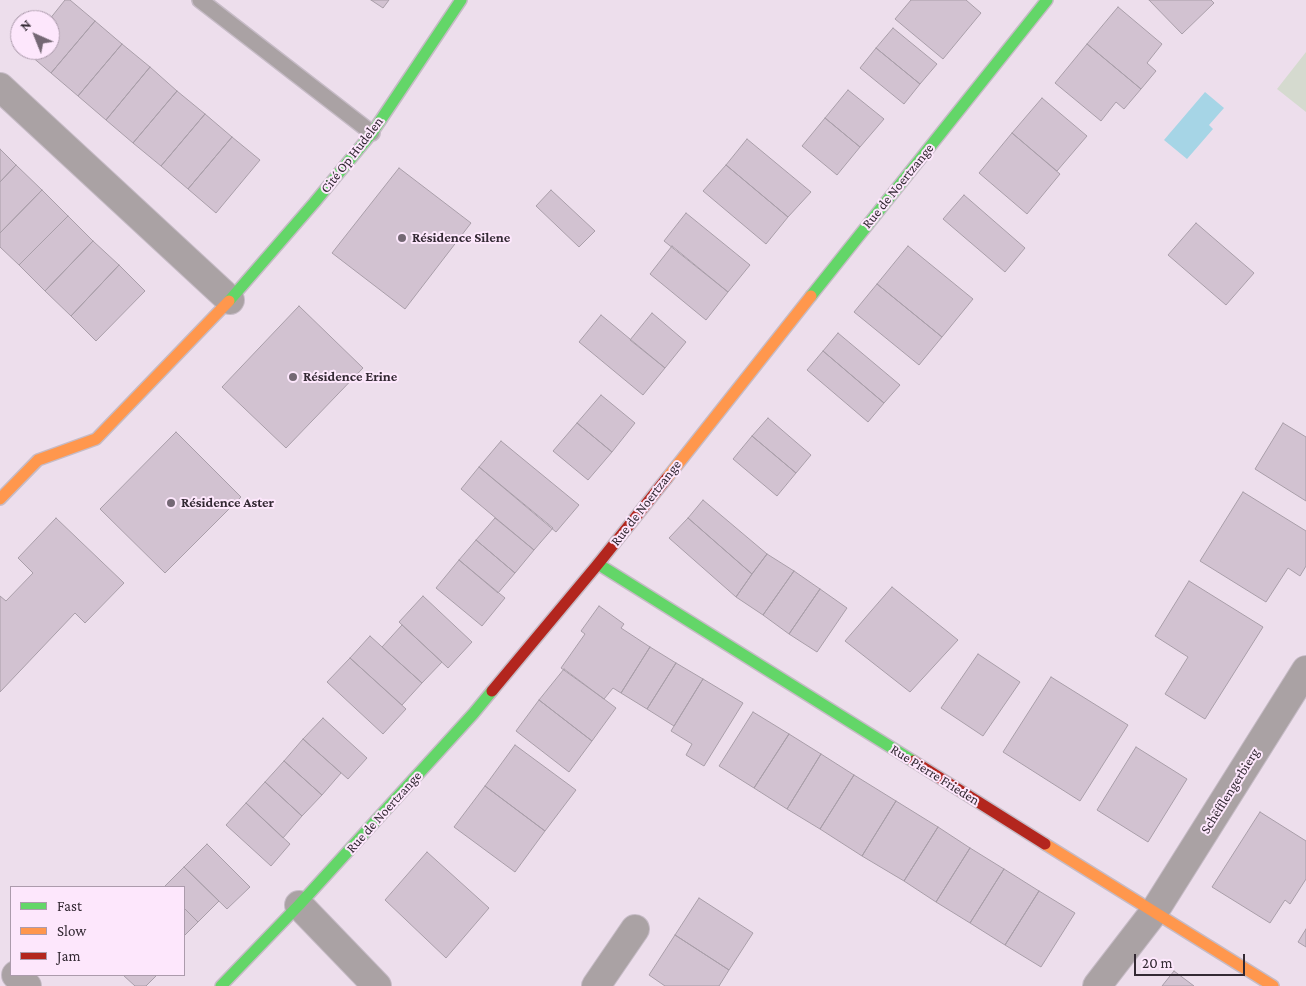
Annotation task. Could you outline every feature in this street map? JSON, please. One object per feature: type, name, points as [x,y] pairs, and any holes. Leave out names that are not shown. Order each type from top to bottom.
[{"type":"street","name":"Cité Op Hudelen","points":[[0,499],[38,460],[96,439],[230,300],[372,133],[462,0]]},
{"type":"street","name":"Rue de Noertzange","points":[[221,986],[299,906],[473,714],[598,564],[1047,0]]},
{"type":"street","points":[[0,87],[230,300]]},
{"type":"street","name":"Rue Pierre Frieden","points":[[598,564],[1273,986]]},
{"type":"street","name":"Schëfflengerbierg","points":[[1097,986],[1154,912],[1306,670]]},
{"type":"street","points":[[299,906],[377,986]]},
{"type":"street","points":[[596,986],[635,929]]},
{"type":"street","points":[[0,960],[10,969]]},
{"type":"street","points":[[17,976],[27,986]]},
{"type":"lane","points":[[200,0],[372,133]]},
{"type":"shaded area","points":[[1306,52],[1306,112],[1277,89]]},
{"type":"water","points":[[1205,92],[1224,108],[1209,125],[1213,129],[1187,159],[1164,140]]},
{"type":"building","points":[[65,0],[70,0],[95,21],[51,73],[36,60],[60,60],[60,10],[57,10]]},
{"type":"building","points":[[371,0],[389,0],[383,8]]},
{"type":"building","points":[[911,0],[966,0],[981,13],[943,59],[895,19]]},
{"type":"building","points":[[1149,0],[1211,0],[1214,3],[1182,34]]},
{"type":"building","points":[[1118,7],[1162,44],[1147,63],[1156,71],[1141,89],[1087,44]]},
{"type":"building","points":[[95,21],[122,44],[78,96],[51,73]]},
{"type":"building","points":[[893,28],[937,64],[920,84],[876,48]]},
{"type":"building","points":[[122,44],[150,67],[106,120],[78,96]]},
{"type":"building","points":[[1087,44],[1141,89],[1124,109],[1116,102],[1101,121],[1055,83]]},
{"type":"building","points":[[876,48],[920,84],[904,104],[860,68]]},
{"type":"building","points":[[150,67],[177,91],[133,143],[106,120]]},
{"type":"building","points":[[848,90],[884,119],[860,147],[825,118]]},
{"type":"building","points":[[177,91],[205,114],[161,166],[133,143]]},
{"type":"building","points":[[1042,98],[1087,136],[1057,171],[1012,133]]},
{"type":"building","points":[[205,114],[232,137],[188,189],[161,166]]},
{"type":"building","points":[[825,118],[860,147],[837,175],[802,146]]},
{"type":"building","points":[[1012,133],[1060,174],[1027,214],[979,173]]},
{"type":"building","points":[[232,137],[260,160],[216,213],[188,189]]},
{"type":"building","points":[[747,139],[811,192],[788,217],[726,165]]},
{"type":"building","points":[[0,149],[16,165],[0,182]]},
{"type":"building","points":[[16,165],[42,190],[0,233],[0,182]]},
{"type":"building","points":[[726,165],[788,217],[766,244],[703,191]]},
{"type":"building","name":"Résidence Silene","points":[[399,168],[471,223],[405,309],[332,253]]},
{"type":"building","points":[[42,190],[68,216],[19,265],[0,247],[0,233]]},
{"type":"building","points":[[551,190],[595,231],[579,247],[536,206]]},
{"type":"building","points":[[964,195],[1025,248],[1005,272],[943,219]]},
{"type":"building","points":[[686,213],[750,265],[728,292],[664,241]]},
{"type":"building","points":[[68,216],[93,241],[45,291],[19,265]]},
{"type":"building","points":[[1196,223],[1254,273],[1226,305],[1168,255]]},
{"type":"building","points":[[93,241],[119,265],[71,316],[45,291]]},
{"type":"building","points":[[672,246],[728,292],[706,320],[650,274]]},
{"type":"building","points":[[908,246],[973,299],[942,337],[877,284]]},
{"type":"building","points":[[119,265],[145,291],[96,341],[71,316]]},
{"type":"building","points":[[877,284],[942,337],[919,365],[854,312]]},
{"type":"building","name":"Résidence Erine","points":[[299,306],[363,368],[286,448],[222,387]]},
{"type":"building","points":[[652,313],[686,342],[665,368],[630,340]]},
{"type":"building","points":[[601,315],[665,368],[643,395],[579,342]]},
{"type":"building","points":[[838,333],[900,385],[884,403],[823,351]]},
{"type":"building","points":[[823,351],[884,403],[868,422],[807,370]]},
{"type":"building","points":[[601,395],[635,423],[612,452],[577,423]]},
{"type":"building","points":[[768,418],[811,455],[796,473],[752,436]]},
{"type":"building","points":[[577,423],[612,452],[588,480],[553,451]]},
{"type":"building","points":[[1283,423],[1306,437],[1306,501],[1255,469]]},
{"type":"building","name":"Résidence Aster","points":[[176,432],[241,497],[165,573],[100,509]]},
{"type":"building","points":[[752,436],[796,473],[777,496],[733,459]]},
{"type":"building","points":[[501,441],[579,505],[556,532],[479,467]]},
{"type":"building","points":[[479,467],[553,528],[534,550],[461,489]]},
{"type":"building","points":[[1243,492],[1306,531],[1306,566],[1300,576],[1288,568],[1266,602],[1200,561]]},
{"type":"building","points":[[703,500],[767,554],[752,574],[688,518]]},
{"type":"building","points":[[56,518],[124,583],[85,623],[75,613],[0,692],[0,596],[6,601],[33,573],[18,558]]},
{"type":"building","points":[[495,518],[534,550],[515,573],[476,540]]},
{"type":"building","points":[[688,518],[752,574],[736,597],[669,538]]},
{"type":"building","points":[[476,540],[515,573],[498,593],[459,560]]},
{"type":"building","points":[[767,554],[794,571],[763,615],[736,597]]},
{"type":"building","points":[[459,560],[505,598],[482,626],[436,588]]},
{"type":"building","points":[[794,571],[820,589],[789,634],[763,615]]},
{"type":"building","points":[[1189,581],[1263,627],[1205,719],[1165,694],[1188,657],[1155,636]]},
{"type":"building","points":[[892,587],[958,640],[910,692],[845,641]]},
{"type":"building","points":[[820,589],[847,608],[817,652],[789,634]]},
{"type":"building","points":[[423,596],[472,642],[448,668],[399,622]]},
{"type":"building","points":[[599,606],[624,624],[621,628],[650,647],[621,693],[613,688],[604,699],[561,668],[585,634],[581,631]]},
{"type":"building","points":[[402,625],[442,662],[422,683],[382,647]]},
{"type":"building","points":[[370,636],[422,683],[402,705],[350,658]]},
{"type":"building","points":[[650,647],[676,663],[647,709],[621,693]]},
{"type":"building","points":[[978,654],[1020,682],[983,736],[941,708]]},
{"type":"building","points":[[350,658],[406,709],[383,734],[327,682]]},
{"type":"building","points":[[676,663],[703,679],[674,726],[647,709]]},
{"type":"building","points":[[564,669],[616,708],[592,741],[539,700]]},
{"type":"building","points":[[1051,677],[1128,725],[1080,801],[1003,752]]},
{"type":"building","points":[[703,679],[743,703],[704,766],[686,755],[692,744],[671,731]]},
{"type":"building","points":[[539,700],[592,741],[569,772],[516,731]]},
{"type":"building","points":[[753,712],[789,734],[754,788],[719,766]]},
{"type":"building","points":[[323,718],[367,758],[348,779],[303,739]]},
{"type":"building","points":[[789,734],[821,754],[787,809],[754,788]]},
{"type":"building","points":[[303,739],[341,773],[322,795],[284,761]]},
{"type":"building","points":[[515,745],[576,790],[545,831],[485,786]]},
{"type":"building","points":[[1136,747],[1187,779],[1148,842],[1097,810]]},
{"type":"building","points":[[821,754],[854,775],[820,829],[787,809]]},
{"type":"building","points":[[284,761],[322,795],[302,816],[265,782]]},
{"type":"building","points":[[854,775],[896,801],[862,856],[820,829]]},
{"type":"building","points":[[265,782],[302,816],[283,838],[246,803]]},
{"type":"building","points":[[485,786],[545,831],[515,872],[454,827]]},
{"type":"building","points":[[896,801],[938,827],[904,881],[862,856]]},
{"type":"building","points":[[246,803],[290,844],[271,866],[226,825]]},
{"type":"building","points":[[1260,812],[1306,841],[1306,879],[1290,904],[1285,900],[1270,923],[1212,887]]},
{"type":"building","points":[[938,827],[970,848],[936,902],[904,881]]},
{"type":"building","points":[[207,844],[250,887],[227,909],[184,867]]},
{"type":"building","points":[[970,848],[1004,869],[970,923],[936,902]]},
{"type":"building","points":[[427,852],[489,908],[446,958],[385,900]]},
{"type":"building","points":[[184,867],[219,901],[198,922],[185,909],[185,886],[165,886]]},
{"type":"building","points":[[1004,869],[1039,891],[1005,945],[970,923]]},
{"type":"building","points":[[1039,891],[1075,913],[1041,967],[1005,945]]},
{"type":"building","points":[[699,898],[753,933],[729,970],[675,935]]},
{"type":"building","points":[[185,909],[198,922],[185,935]]},
{"type":"building","points":[[1306,929],[1306,947],[1298,942]]},
{"type":"building","points":[[675,935],[729,970],[719,986],[665,986],[649,975]]},
{"type":"building","points":[[1174,971],[1194,986],[1162,986]]},
{"type":"building","points":[[124,976],[156,976],[146,986],[135,986]]},
{"type":"traffic: fast","points":[[229,301],[372,133],[461,0]]},
{"type":"traffic: fast","points":[[811,296],[1047,0]]},
{"type":"traffic: fast","points":[[598,564],[913,761]]},
{"type":"traffic: fast","points":[[221,986],[299,905],[492,691]]},
{"type":"traffic: slow","points":[[667,478],[811,296]]},
{"type":"traffic: slow","points":[[0,499],[38,460],[96,439],[229,301]]},
{"type":"traffic: slow","points":[[1045,844],[1273,986]]},
{"type":"traffic: jam","points":[[492,691],[667,478]]},
{"type":"traffic: jam","points":[[913,761],[1045,844]]},
{"type":"place","name":"Résidence Silene","points":[[402,238]]},
{"type":"place","name":"Résidence Erine","points":[[293,377]]},
{"type":"place","name":"Résidence Aster","points":[[171,503]]}]
